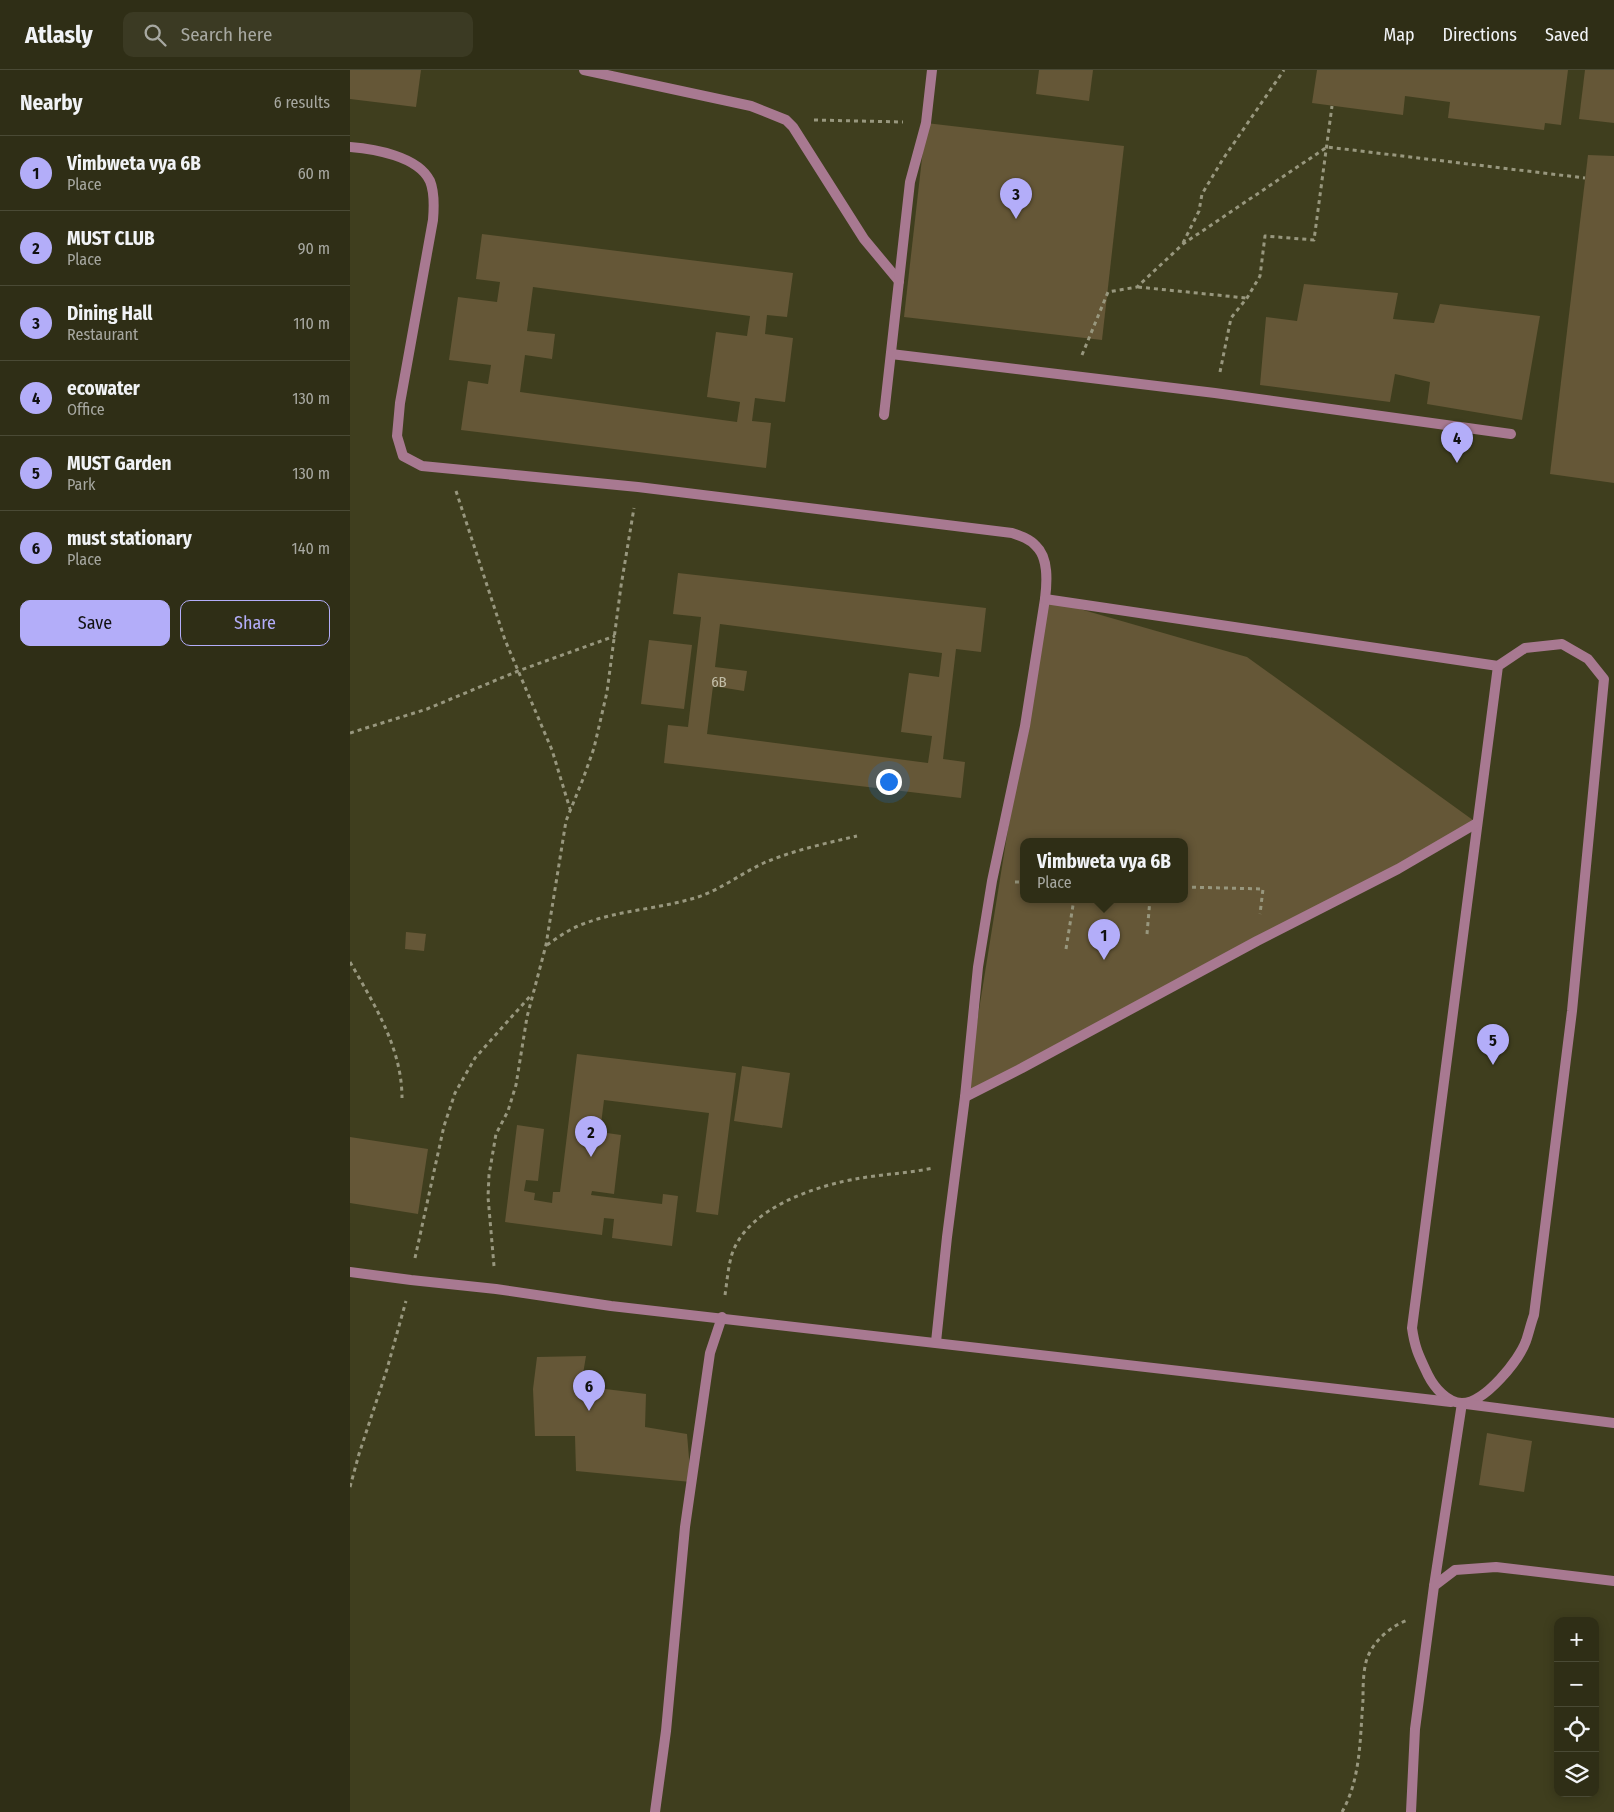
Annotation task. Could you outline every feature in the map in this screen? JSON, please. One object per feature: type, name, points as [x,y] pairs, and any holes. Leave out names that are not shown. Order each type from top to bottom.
[{"type":"street","points":[[584,70],[751,106],[786,120],[793,127],[864,239],[899,281]]},
{"type":"street","points":[[884,415],[910,182],[926,123],[932,70]]},
{"type":"street","points":[[350,146],[378,151],[406,160],[420,170],[430,181],[434,201],[433,220],[402,393],[397,436],[403,456],[422,466],[638,487],[1012,533],[1025,538],[1038,547],[1047,583],[1045,599],[1025,726],[992,881],[978,967],[965,1097],[947,1236],[936,1342]]},
{"type":"street","points":[[891,354],[1215,394],[1511,434]]},
{"type":"street","points":[[1045,599],[1498,666],[1525,648],[1562,644],[1588,659],[1609,680],[1572,1011],[1534,1315],[1526,1342],[1513,1363],[1482,1397],[1462,1403],[1444,1397],[1432,1382],[1415,1348],[1412,1328],[1498,666]]},
{"type":"street","points":[[965,1097],[1398,869],[1477,823]]},
{"type":"street","points":[[350,1272],[496,1289],[611,1306],[722,1317],[1090,1362],[1462,1403],[1614,1423]]},
{"type":"street","points":[[655,1812],[666,1731],[685,1527],[710,1353],[722,1317]]},
{"type":"street","points":[[1412,1812],[1414,1729],[1462,1403]]},
{"type":"street","points":[[1434,1586],[1455,1570],[1496,1567],[1614,1581]]},
{"type":"path","points":[[1183,244],[1199,211],[1202,194],[1284,70]]},
{"type":"path","points":[[1215,394],[1231,318],[1247,298],[1260,276],[1265,236],[1314,240],[1332,106]]},
{"type":"path","points":[[786,120],[841,119],[926,123]]},
{"type":"path","points":[[1137,287],[1183,244],[1327,147],[1585,178]]},
{"type":"path","points":[[1074,376],[1108,292],[1137,287],[1247,298]]},
{"type":"path","points":[[447,468],[462,507],[499,621],[552,750],[570,810]]},
{"type":"path","points":[[496,1289],[488,1197],[489,1175],[496,1134],[508,1111],[516,1085],[527,1017],[546,945],[566,821],[584,779],[594,748],[607,692],[621,586],[638,487]]},
{"type":"path","points":[[350,733],[427,708],[518,671],[615,636]]},
{"type":"path","points":[[546,945],[581,924],[611,916],[674,904],[700,896],[744,872],[776,858],[857,836]]},
{"type":"path","points":[[1188,887],[1263,889],[1257,942]]},
{"type":"path","points":[[1066,949],[1073,903]]},
{"type":"path","points":[[1147,934],[1150,903]]},
{"type":"path","points":[[350,962],[374,1005],[396,1054],[400,1071],[402,1098]]},
{"type":"path","points":[[350,1487],[387,1369],[411,1280],[444,1126],[455,1093],[475,1058],[534,992]]},
{"type":"path","points":[[722,1317],[732,1254],[743,1234],[755,1221],[768,1212],[790,1199],[838,1183],[878,1175],[937,1168],[957,1160]]},
{"type":"path","points":[[1342,1812],[1354,1781],[1366,1660],[1377,1643],[1389,1630],[1401,1622],[1430,1612]]},
{"type":"building","points":[[350,70],[421,70],[416,107],[350,99]]},
{"type":"building","points":[[1039,70],[1093,70],[1089,101],[1036,94]]},
{"type":"building","points":[[1317,70],[1568,70],[1561,125],[1545,123],[1544,130],[1448,118],[1450,102],[1405,96],[1403,115],[1312,103]]},
{"type":"building","points":[[1585,70],[1614,70],[1614,123],[1579,119]]},
{"type":"building","points":[[926,123],[1124,146],[1102,340],[904,317]]},
{"type":"building","points":[[1588,155],[1614,156],[1614,483],[1550,474]]},
{"type":"building","points":[[482,234],[793,273],[787,317],[767,315],[765,334],[793,338],[785,402],[755,398],[752,421],[771,423],[766,468],[461,430],[468,381],[488,384],[491,365],[449,360],[458,297],[497,302],[500,282],[476,279]],"holes":[[[533,287],[750,316],[747,336],[716,332],[707,397],[740,402],[737,422],[520,392],[525,355],[552,359],[555,334],[527,331]]]},
{"type":"building","points":[[1304,284],[1398,293],[1393,319],[1434,323],[1440,304],[1540,316],[1522,420],[1427,404],[1430,382],[1395,374],[1390,402],[1260,385],[1266,317],[1297,321]]},
{"type":"building","points":[[678,573],[986,608],[981,652],[956,649],[943,759],[965,762],[961,798],[664,763],[668,725],[688,727],[701,617],[673,614]],"holes":[[[720,624],[942,653],[939,677],[909,673],[901,732],[932,736],[928,763],[707,734],[713,686],[744,691],[747,671],[715,667]]]},
{"type":"building","points":[[1045,599],[1247,657],[1477,823],[965,1097]]},
{"type":"building","points":[[649,640],[692,645],[684,709],[641,704]]},
{"type":"building","points":[[406,932],[426,934],[424,951],[405,949]]},
{"type":"building","points":[[577,1054],[736,1073],[718,1215],[696,1212],[709,1113],[604,1100],[600,1132],[621,1135],[614,1194],[592,1191],[591,1195],[662,1204],[663,1194],[678,1196],[672,1246],[612,1238],[614,1219],[604,1218],[602,1235],[505,1222],[517,1125],[544,1129],[538,1181],[526,1180],[524,1191],[535,1193],[534,1200],[552,1203],[553,1192],[560,1192]]},
{"type":"building","points":[[742,1066],[790,1073],[782,1128],[734,1121]]},
{"type":"building","points":[[350,1137],[428,1149],[418,1214],[350,1203]]},
{"type":"building","points":[[586,1356],[581,1386],[646,1394],[645,1427],[687,1434],[691,1482],[576,1471],[575,1436],[535,1436],[533,1389],[537,1357]]},
{"type":"building","points":[[1487,1433],[1532,1441],[1524,1492],[1479,1485]]},
{"type":"place","name":"Dining Hall","points":[[1016,219]]},
{"type":"place","name":"ecowater","points":[[1457,463]]},
{"type":"place","name":"Vimbweta vya 6B","points":[[1104,960]]},
{"type":"place","name":"MUST Garden","points":[[1493,1065]]},
{"type":"place","name":"MUST CLUB","points":[[591,1157]]},
{"type":"place","name":"must stationary","points":[[589,1411]]}]
